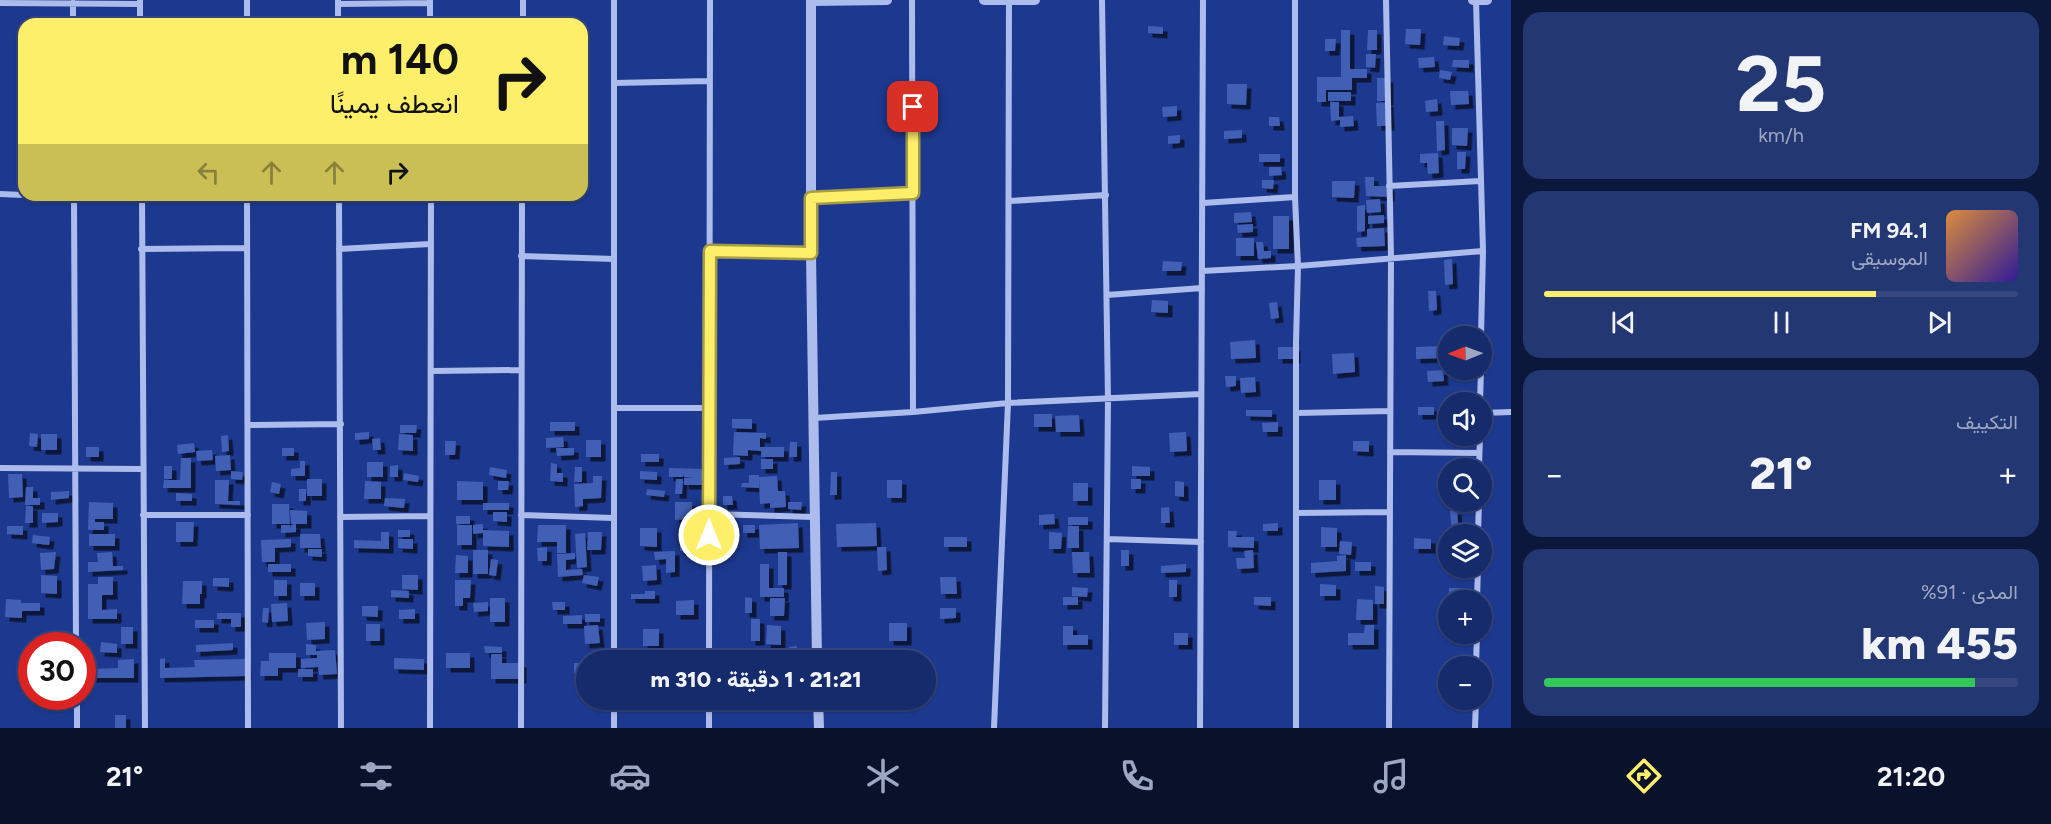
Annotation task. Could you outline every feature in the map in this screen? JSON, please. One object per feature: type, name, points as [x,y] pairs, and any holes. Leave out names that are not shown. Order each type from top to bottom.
[{"type":"street","points":[[247,0],[247,18]]},
{"type":"street","points":[[523,0],[523,18]]},
{"type":"street","points":[[614,0],[614,650]]},
{"type":"street","points":[[709,650],[710,0]]},
{"type":"street","points":[[816,650],[811,253],[811,1],[887,0]]},
{"type":"street","points":[[912,0],[913,412]]},
{"type":"street","points":[[984,0],[1035,0]]},
{"type":"street","points":[[994,728],[1008,403],[1009,0]]},
{"type":"street","points":[[1102,0],[1108,399],[1105,728]]},
{"type":"street","points":[[1200,728],[1203,0]]},
{"type":"street","points":[[1295,0],[1295,197],[1298,266],[1296,728]]},
{"type":"street","points":[[1386,0],[1391,258],[1389,728]]},
{"type":"street","points":[[1481,326],[1483,251],[1475,0],[1494,0]]},
{"type":"street","points":[[0,3],[140,2],[140,18]]},
{"type":"street","points":[[338,18],[338,2],[430,2],[430,18]]},
{"type":"street","points":[[73,3],[73,18]]},
{"type":"street","points":[[614,83],[710,81]]},
{"type":"street","points":[[1389,186],[1480,181]]},
{"type":"street","points":[[811,198],[913,193]]},
{"type":"street","points":[[0,194],[18,195]]},
{"type":"street","points":[[1010,201],[1106,195]]},
{"type":"street","points":[[1203,203],[1295,197]]},
{"type":"street","points":[[74,201],[76,632]]},
{"type":"street","points":[[142,201],[145,728]]},
{"type":"street","points":[[247,201],[248,728]]},
{"type":"street","points":[[339,201],[341,728]]},
{"type":"street","points":[[430,201],[430,728]]},
{"type":"street","points":[[521,728],[522,201]]},
{"type":"street","points":[[339,249],[430,244]]},
{"type":"street","points":[[141,249],[247,248]]},
{"type":"street","points":[[710,251],[811,253]]},
{"type":"street","points":[[1202,271],[1298,266],[1483,251]]},
{"type":"street","points":[[521,256],[614,259]]},
{"type":"street","points":[[1107,295],[1202,288]]},
{"type":"street","points":[[431,371],[521,370]]},
{"type":"street","points":[[814,418],[1008,403],[1201,394]]},
{"type":"street","points":[[614,408],[708,408]]},
{"type":"street","points":[[1296,413],[1390,411]]},
{"type":"street","points":[[1492,413],[1511,412]]},
{"type":"street","points":[[248,425],[341,424]]},
{"type":"street","points":[[1479,446],[1479,458]]},
{"type":"street","points":[[1390,452],[1479,453]]},
{"type":"street","points":[[0,468],[143,469]]},
{"type":"street","points":[[1296,513],[1390,512]]},
{"type":"street","points":[[143,514],[248,515]]},
{"type":"street","points":[[709,514],[814,517]]},
{"type":"street","points":[[521,515],[614,518]]},
{"type":"street","points":[[340,516],[430,516]]},
{"type":"street","points":[[1107,539],[1201,542]]},
{"type":"street","points":[[77,710],[77,728]]},
{"type":"street","points":[[614,710],[614,728]]},
{"type":"street","points":[[709,710],[709,728]]},
{"type":"street","points":[[818,710],[819,728]]},
{"type":"street","points":[[1475,728],[1476,710]]},
{"type":"building","points":[[1148,26],[1163,27],[1163,34],[1148,33]]},
{"type":"building","points":[[1406,29],[1421,29],[1420,45],[1405,44]]},
{"type":"building","points":[[1341,30],[1350,30],[1350,69],[1367,69],[1367,78],[1352,78],[1352,90],[1326,90],[1326,102],[1317,102],[1317,77],[1341,77]]},
{"type":"building","points":[[1368,30],[1377,30],[1377,50],[1367,50]]},
{"type":"building","points":[[1444,36],[1460,38],[1459,46],[1443,45]]},
{"type":"building","points":[[1325,39],[1336,39],[1335,51],[1325,51]]},
{"type":"building","points":[[1366,54],[1376,54],[1375,68],[1366,67]]},
{"type":"building","points":[[1434,57],[1435,67],[1419,68],[1418,58]]},
{"type":"building","points":[[1453,60],[1469,60],[1469,68],[1452,67]]},
{"type":"building","points":[[1440,70],[1452,72],[1450,80],[1439,78]]},
{"type":"building","points":[[1377,78],[1389,78],[1389,101],[1377,101]]},
{"type":"building","points":[[1227,84],[1247,84],[1246,105],[1227,104]]},
{"type":"building","points":[[1450,91],[1468,91],[1469,104],[1451,105]]},
{"type":"building","points":[[1328,92],[1351,92],[1351,101],[1328,101]]},
{"type":"building","points":[[1437,99],[1438,111],[1426,112],[1425,101]]},
{"type":"building","points":[[1330,102],[1339,102],[1339,117],[1353,116],[1354,126],[1340,127],[1340,120],[1331,121]]},
{"type":"building","points":[[1389,102],[1390,126],[1377,126],[1376,103]]},
{"type":"building","points":[[1177,106],[1177,116],[1163,117],[1162,107]]},
{"type":"building","points":[[1269,117],[1279,117],[1280,126],[1269,126]]},
{"type":"building","points":[[1436,121],[1444,121],[1445,150],[1437,151]]},
{"type":"building","points":[[1452,128],[1468,128],[1467,146],[1452,145]]},
{"type":"building","points":[[1242,130],[1242,138],[1224,139],[1224,131]]},
{"type":"building","points":[[1180,135],[1180,143],[1168,144],[1168,136]]},
{"type":"building","points":[[1457,152],[1466,152],[1465,169],[1457,169]]},
{"type":"building","points":[[1438,153],[1439,173],[1428,174],[1427,163],[1420,163],[1420,154]]},
{"type":"building","points":[[1259,154],[1280,154],[1280,162],[1259,162]]},
{"type":"building","points":[[1269,167],[1281,167],[1282,175],[1269,176]]},
{"type":"building","points":[[1365,177],[1374,177],[1374,186],[1390,186],[1390,197],[1366,196]]},
{"type":"building","points":[[1262,180],[1274,180],[1273,189],[1262,188]]},
{"type":"building","points":[[1332,181],[1355,181],[1354,198],[1332,197]]},
{"type":"building","points":[[1380,199],[1381,212],[1367,213],[1366,200]]},
{"type":"building","points":[[1365,205],[1365,231],[1357,232],[1357,206]]},
{"type":"building","points":[[1251,212],[1252,222],[1234,223],[1234,213]]},
{"type":"building","points":[[1384,215],[1384,223],[1368,224],[1368,216]]},
{"type":"building","points":[[1273,216],[1289,216],[1289,249],[1273,249]]},
{"type":"building","points":[[1253,224],[1253,232],[1238,233],[1237,225]]},
{"type":"building","points":[[1384,228],[1385,246],[1357,247],[1356,238],[1367,237],[1367,229]]},
{"type":"building","points":[[1236,238],[1254,238],[1254,256],[1236,256]]},
{"type":"building","points":[[1256,242],[1263,242],[1264,251],[1271,251],[1271,258],[1258,259]]},
{"type":"building","points":[[1452,259],[1453,284],[1445,285],[1444,260]]},
{"type":"building","points":[[1163,261],[1182,262],[1181,271],[1162,271]]},
{"type":"building","points":[[1428,291],[1436,291],[1437,310],[1429,311]]},
{"type":"building","points":[[1152,300],[1168,301],[1168,313],[1151,312]]},
{"type":"building","points":[[1277,302],[1279,318],[1271,319],[1269,303]]},
{"type":"building","points":[[1255,340],[1256,358],[1231,359],[1230,342]]},
{"type":"building","points":[[1438,346],[1438,358],[1416,359],[1416,347]]},
{"type":"building","points":[[1278,347],[1296,347],[1296,359],[1278,359]]},
{"type":"building","points":[[1354,353],[1355,372],[1333,374],[1332,354]]},
{"type":"building","points":[[1438,370],[1438,380],[1444,381],[1428,382],[1427,371]]},
{"type":"building","points":[[1225,376],[1236,376],[1236,386],[1226,387]]},
{"type":"building","points":[[1255,377],[1256,392],[1241,393],[1240,378]]},
{"type":"building","points":[[1418,407],[1434,407],[1434,415],[1418,415]]},
{"type":"building","points":[[1246,410],[1272,410],[1272,417],[1246,416]]},
{"type":"building","points":[[1034,414],[1052,414],[1052,427],[1034,427]]},
{"type":"building","points":[[1079,415],[1080,432],[1056,432],[1055,416]]},
{"type":"building","points":[[732,419],[752,419],[752,429],[732,428]]},
{"type":"building","points":[[550,422],[575,422],[575,431],[550,431]]},
{"type":"building","points":[[1278,422],[1278,432],[1263,432],[1262,423]]},
{"type":"building","points":[[400,425],[417,425],[416,433],[400,433]]},
{"type":"building","points":[[369,432],[369,439],[355,440],[355,433]]},
{"type":"building","points":[[734,432],[766,433],[766,439],[760,438],[760,447],[784,447],[784,457],[761,457],[761,451],[748,450],[748,456],[733,455]]},
{"type":"building","points":[[1186,432],[1187,451],[1170,452],[1169,433]]},
{"type":"building","points":[[30,433],[38,434],[37,447],[29,446]]},
{"type":"building","points":[[41,434],[57,434],[57,450],[41,450]]},
{"type":"building","points":[[399,434],[413,435],[413,451],[398,450]]},
{"type":"building","points":[[228,435],[229,451],[222,452],[221,436]]},
{"type":"building","points":[[563,437],[564,447],[546,448],[546,438]]},
{"type":"building","points":[[380,438],[381,450],[373,450],[372,439]]},
{"type":"building","points":[[586,440],[601,440],[601,457],[586,457]]},
{"type":"building","points":[[445,441],[456,441],[455,455],[445,455]]},
{"type":"building","points":[[1353,441],[1369,441],[1369,452],[1353,451]]},
{"type":"building","points":[[790,442],[797,442],[797,457],[789,457]]},
{"type":"building","points":[[194,443],[195,452],[178,454],[177,445]]},
{"type":"building","points":[[86,447],[99,447],[99,457],[86,457]]},
{"type":"building","points":[[282,448],[294,448],[294,456],[282,456]]},
{"type":"building","points":[[556,448],[574,448],[574,455],[557,456]]},
{"type":"building","points":[[212,450],[213,460],[197,461],[196,451]]},
{"type":"building","points":[[641,454],[659,454],[659,462],[641,462]]},
{"type":"building","points":[[230,455],[231,470],[216,471],[215,456]]},
{"type":"building","points":[[740,457],[740,464],[724,465],[724,458]]},
{"type":"building","points":[[181,458],[191,458],[191,488],[163,488],[164,480],[180,480]]},
{"type":"building","points":[[761,459],[773,459],[773,469],[761,469]]},
{"type":"building","points":[[300,461],[305,461],[305,476],[291,476],[291,469],[300,468]]},
{"type":"building","points":[[367,462],[383,462],[383,477],[367,477]]},
{"type":"building","points":[[551,463],[557,464],[557,473],[563,473],[563,482],[550,481]]},
{"type":"building","points":[[398,465],[398,477],[390,477],[390,466]]},
{"type":"building","points":[[164,466],[172,466],[172,479],[164,479]]},
{"type":"building","points":[[1132,466],[1150,467],[1150,476],[1132,476]]},
{"type":"building","points":[[490,467],[507,470],[506,478],[489,475]]},
{"type":"building","points":[[575,467],[582,467],[582,482],[574,482]]},
{"type":"building","points":[[669,468],[704,469],[704,485],[684,485],[684,478],[694,477],[684,477],[684,473],[683,477],[669,477]]},
{"type":"building","points":[[231,471],[243,472],[242,480],[231,479]]},
{"type":"building","points":[[640,471],[657,472],[657,480],[640,479]]},
{"type":"building","points":[[831,472],[837,472],[837,495],[830,495]]},
{"type":"building","points":[[404,473],[419,476],[418,482],[403,480]]},
{"type":"building","points":[[8,474],[22,474],[23,497],[9,498]]},
{"type":"building","points":[[749,475],[759,475],[759,488],[741,487],[742,483],[749,483]]},
{"type":"building","points":[[593,476],[602,476],[601,498],[583,499],[583,506],[575,507],[574,484],[593,483]]},
{"type":"building","points":[[777,476],[778,491],[785,491],[786,507],[770,508],[770,503],[760,504],[759,477]]},
{"type":"building","points":[[307,479],[322,479],[322,496],[307,496]]},
{"type":"building","points":[[676,479],[683,479],[682,494],[675,494]]},
{"type":"building","points":[[1131,479],[1141,479],[1141,489],[1131,489]]},
{"type":"building","points":[[215,480],[229,480],[228,501],[240,501],[240,505],[215,504]]},
{"type":"building","points":[[887,480],[902,480],[902,498],[887,498]]},
{"type":"building","points":[[1319,480],[1336,480],[1336,500],[1319,500]]},
{"type":"building","points":[[365,481],[381,482],[381,499],[364,499]]},
{"type":"building","points":[[457,481],[483,482],[483,500],[457,500]]},
{"type":"building","points":[[498,481],[509,481],[508,490],[498,490]]},
{"type":"building","points":[[1175,481],[1184,482],[1184,497],[1175,496]]},
{"type":"building","points":[[272,482],[281,484],[279,494],[270,492]]},
{"type":"building","points":[[1073,483],[1088,483],[1088,501],[1073,501]]},
{"type":"building","points":[[26,487],[33,487],[33,498],[40,498],[40,505],[25,505]]},
{"type":"building","points":[[299,489],[306,489],[306,501],[299,501]]},
{"type":"building","points":[[647,489],[665,491],[664,497],[646,495]]},
{"type":"building","points":[[69,491],[69,498],[51,500],[51,492]]},
{"type":"building","points":[[176,493],[192,494],[192,501],[176,501]]},
{"type":"building","points":[[723,496],[732,496],[733,505],[723,505]]},
{"type":"building","points":[[385,498],[405,499],[404,508],[384,506]]},
{"type":"building","points":[[89,502],[113,503],[113,519],[95,519],[95,522],[104,522],[104,530],[88,530]]},
{"type":"building","points":[[675,502],[692,502],[692,519],[675,520]]},
{"type":"building","points":[[788,502],[802,502],[801,510],[788,509]]},
{"type":"building","points":[[483,503],[509,503],[509,510],[483,510]]},
{"type":"building","points":[[272,504],[289,504],[290,524],[272,524]]},
{"type":"building","points":[[26,506],[33,506],[33,523],[25,523]]},
{"type":"building","points":[[1169,507],[1170,523],[1161,523],[1161,508]]},
{"type":"building","points":[[290,510],[307,511],[307,524],[291,524]]},
{"type":"building","points":[[493,512],[507,512],[507,522],[493,521]]},
{"type":"building","points":[[1450,512],[1457,512],[1458,524],[1451,524]]},
{"type":"building","points":[[42,513],[58,513],[58,522],[42,523]]},
{"type":"building","points":[[1054,514],[1055,524],[1039,525],[1039,515]]},
{"type":"building","points":[[456,516],[470,516],[470,524],[456,524]]},
{"type":"building","points":[[1068,517],[1088,517],[1088,525],[1068,525]]},
{"type":"building","points":[[176,522],[194,522],[193,542],[176,542]]},
{"type":"building","points":[[798,523],[799,548],[760,549],[759,525]]},
{"type":"building","points":[[876,523],[877,546],[837,547],[836,524]]},
{"type":"building","points":[[1278,523],[1278,531],[1263,531],[1263,524]]},
{"type":"building","points":[[296,524],[296,532],[281,533],[281,525],[290,525],[291,529],[291,525]]},
{"type":"building","points":[[483,524],[483,530],[509,531],[509,547],[483,546],[483,533],[473,534],[473,525]]},
{"type":"building","points":[[457,525],[472,525],[472,545],[457,545]]},
{"type":"building","points":[[538,525],[566,525],[566,553],[557,553],[557,542],[537,542]]},
{"type":"building","points":[[743,525],[755,525],[755,533],[743,533]]},
{"type":"building","points":[[7,526],[23,526],[23,535],[7,534]]},
{"type":"building","points":[[1068,526],[1079,526],[1079,548],[1067,548]]},
{"type":"building","points":[[1321,527],[1337,528],[1337,547],[1321,547]]},
{"type":"building","points":[[640,528],[657,528],[657,547],[640,546]]},
{"type":"building","points":[[398,530],[410,530],[410,537],[398,537]]},
{"type":"building","points":[[1228,531],[1237,531],[1236,537],[1254,537],[1254,548],[1228,547]]},
{"type":"building","points":[[381,532],[389,532],[389,549],[354,548],[354,540],[381,541]]},
{"type":"building","points":[[588,532],[602,532],[601,550],[587,550]]},
{"type":"building","points":[[1049,532],[1062,533],[1061,549],[1049,549]]},
{"type":"building","points":[[585,533],[587,567],[577,568],[575,534]]},
{"type":"building","points":[[89,534],[115,534],[115,546],[89,546]]},
{"type":"building","points":[[300,534],[320,534],[321,548],[300,548]]},
{"type":"building","points":[[33,535],[50,537],[49,545],[32,543]]},
{"type":"building","points":[[944,537],[967,537],[967,547],[944,547]]},
{"type":"building","points":[[1414,538],[1431,539],[1431,549],[1414,549]]},
{"type":"building","points":[[291,539],[291,547],[275,548],[275,562],[262,562],[261,540]]},
{"type":"building","points":[[398,539],[413,539],[413,549],[398,548]]},
{"type":"building","points":[[1340,541],[1352,542],[1351,555],[1339,554]]},
{"type":"building","points":[[680,544],[694,544],[694,551],[680,551]]},
{"type":"building","points":[[547,547],[547,561],[538,561],[537,548]]},
{"type":"building","points":[[877,547],[886,547],[887,570],[878,571]]},
{"type":"building","points":[[308,549],[322,549],[322,557],[308,556]]},
{"type":"building","points":[[473,550],[488,550],[488,574],[473,574]]},
{"type":"building","points":[[1121,550],[1129,550],[1129,566],[1121,566]]},
{"type":"building","points":[[1253,550],[1254,568],[1237,569],[1236,558],[1245,558],[1244,551]]},
{"type":"building","points":[[675,551],[675,572],[666,573],[666,559],[655,560],[654,552]]},
{"type":"building","points":[[56,552],[54,569],[41,570],[40,553]]},
{"type":"building","points":[[112,552],[113,566],[123,566],[123,570],[88,572],[88,562],[98,562],[97,553]]},
{"type":"building","points":[[778,552],[787,552],[787,585],[778,585]]},
{"type":"building","points":[[1072,552],[1089,552],[1090,573],[1073,573]]},
{"type":"building","points":[[575,553],[575,559],[566,560],[566,570],[582,569],[583,575],[558,577],[557,554]]},
{"type":"building","points":[[456,555],[468,556],[468,573],[455,573]]},
{"type":"building","points":[[1346,555],[1346,571],[1311,573],[1311,563],[1337,561],[1337,556]]},
{"type":"building","points":[[491,559],[498,560],[496,576],[489,575]]},
{"type":"building","points":[[1355,562],[1371,562],[1371,571],[1355,571]]},
{"type":"building","points":[[268,564],[291,564],[291,572],[268,572]]},
{"type":"building","points":[[760,564],[769,564],[769,588],[784,588],[784,597],[760,597]]},
{"type":"building","points":[[1186,564],[1186,572],[1161,573],[1161,566]]},
{"type":"building","points":[[656,565],[657,580],[643,581],[642,566]]},
{"type":"building","points":[[41,575],[57,576],[57,594],[41,593]]},
{"type":"building","points":[[402,575],[418,575],[418,590],[402,589]]},
{"type":"building","points":[[584,575],[599,577],[597,586],[582,583]]},
{"type":"building","points":[[98,577],[113,577],[113,595],[102,595],[102,610],[117,609],[117,619],[88,619],[88,584],[98,584]]},
{"type":"building","points":[[940,577],[956,577],[957,594],[941,594]]},
{"type":"building","points":[[213,578],[229,578],[229,587],[213,586]]},
{"type":"building","points":[[274,580],[287,580],[287,596],[274,596]]},
{"type":"building","points":[[455,580],[471,580],[470,598],[463,598],[463,606],[455,606]]},
{"type":"building","points":[[1169,580],[1177,580],[1177,597],[1169,597]]},
{"type":"building","points":[[183,581],[202,581],[200,604],[182,604]]},
{"type":"building","points":[[300,583],[315,583],[315,596],[300,596]]},
{"type":"building","points":[[1320,584],[1336,585],[1336,596],[1320,596]]},
{"type":"building","points":[[1375,586],[1384,587],[1384,604],[1375,604]]},
{"type":"building","points":[[1072,587],[1088,588],[1087,597],[1072,596]]},
{"type":"building","points":[[1449,588],[1464,588],[1464,590],[1449,590]]},
{"type":"building","points":[[391,590],[409,591],[409,598],[391,597]]},
{"type":"building","points":[[645,591],[655,591],[655,599],[631,599],[631,594],[645,594]]},
{"type":"building","points":[[745,597],[752,598],[752,613],[745,613]]},
{"type":"building","points":[[1063,597],[1078,597],[1078,605],[1063,605]]},
{"type":"building","points":[[1254,597],[1271,597],[1271,606],[1254,605]]},
{"type":"building","points":[[490,598],[505,598],[505,622],[490,622]]},
{"type":"building","points":[[770,598],[785,598],[784,616],[770,616]]},
{"type":"building","points":[[6,599],[21,600],[21,603],[40,603],[40,611],[22,611],[22,618],[5,617]]},
{"type":"building","points":[[1357,599],[1373,600],[1373,620],[1356,620]]},
{"type":"building","points":[[694,600],[694,615],[676,615],[676,601]]},
{"type":"building","points":[[488,602],[488,611],[474,612],[473,603]]},
{"type":"building","points":[[552,602],[565,602],[565,610],[553,610]]},
{"type":"building","points":[[287,603],[288,621],[272,622],[271,604]]},
{"type":"building","points":[[362,606],[378,606],[378,617],[362,616]]},
{"type":"building","points":[[263,608],[269,608],[268,623],[262,622]]},
{"type":"building","points":[[940,608],[956,608],[956,618],[940,619]]},
{"type":"building","points":[[415,609],[415,619],[399,619],[399,610]]},
{"type":"building","points":[[217,613],[241,613],[241,627],[231,627],[231,619],[217,619]]},
{"type":"building","points":[[585,614],[600,614],[600,622],[585,622]]},
{"type":"building","points":[[582,615],[582,624],[563,624],[563,616]]},
{"type":"building","points":[[751,619],[760,619],[760,641],[751,641]]},
{"type":"building","points":[[195,620],[214,620],[214,628],[195,628]]},
{"type":"building","points":[[325,622],[325,639],[307,640],[306,623]]},
{"type":"building","points":[[889,623],[907,623],[907,641],[889,641]]},
{"type":"building","points":[[366,624],[380,624],[380,641],[366,641]]},
{"type":"building","points":[[598,625],[600,643],[585,644],[584,626]]},
{"type":"building","points":[[767,625],[781,626],[781,645],[766,644]]},
{"type":"building","points":[[1365,625],[1374,625],[1374,645],[1348,645],[1348,633],[1364,633]]},
{"type":"building","points":[[1063,626],[1073,626],[1073,635],[1088,635],[1088,645],[1063,645]]},
{"type":"building","points":[[121,627],[133,627],[133,644],[121,644]]},
{"type":"building","points":[[643,629],[659,629],[659,646],[643,646]]},
{"type":"building","points":[[1174,633],[1188,633],[1188,645],[1174,645]]},
{"type":"building","points":[[101,642],[117,644],[117,653],[100,652]]},
{"type":"building","points":[[233,643],[233,650],[196,652],[196,645]]},
{"type":"building","points":[[306,644],[316,645],[316,651],[335,650],[337,674],[319,675],[318,667],[301,668],[301,659],[317,658],[317,655],[306,655]]},
{"type":"building","points":[[484,646],[502,647],[502,653],[485,653]]},
{"type":"building","points":[[797,646],[797,650],[789,650],[789,647]]},
{"type":"building","points":[[269,653],[296,653],[296,668],[278,668],[278,676],[260,676],[261,661],[269,661]]},
{"type":"building","points":[[446,653],[470,653],[470,668],[446,668]]},
{"type":"building","points":[[491,654],[502,654],[502,663],[522,663],[522,679],[491,679]]},
{"type":"building","points":[[165,658],[165,668],[195,667],[194,660],[246,659],[247,676],[160,678],[160,659]]},
{"type":"building","points":[[394,658],[424,659],[424,670],[394,669]]},
{"type":"building","points":[[134,659],[134,678],[96,678],[96,669],[118,668],[118,660]]},
{"type":"building","points":[[298,669],[313,669],[313,677],[298,677]]},
{"type":"building","points":[[115,715],[126,715],[126,728],[115,728]]},
{"type":"route","points":[[709,535],[710,251],[811,253],[811,198],[913,193],[913,107]]}]
